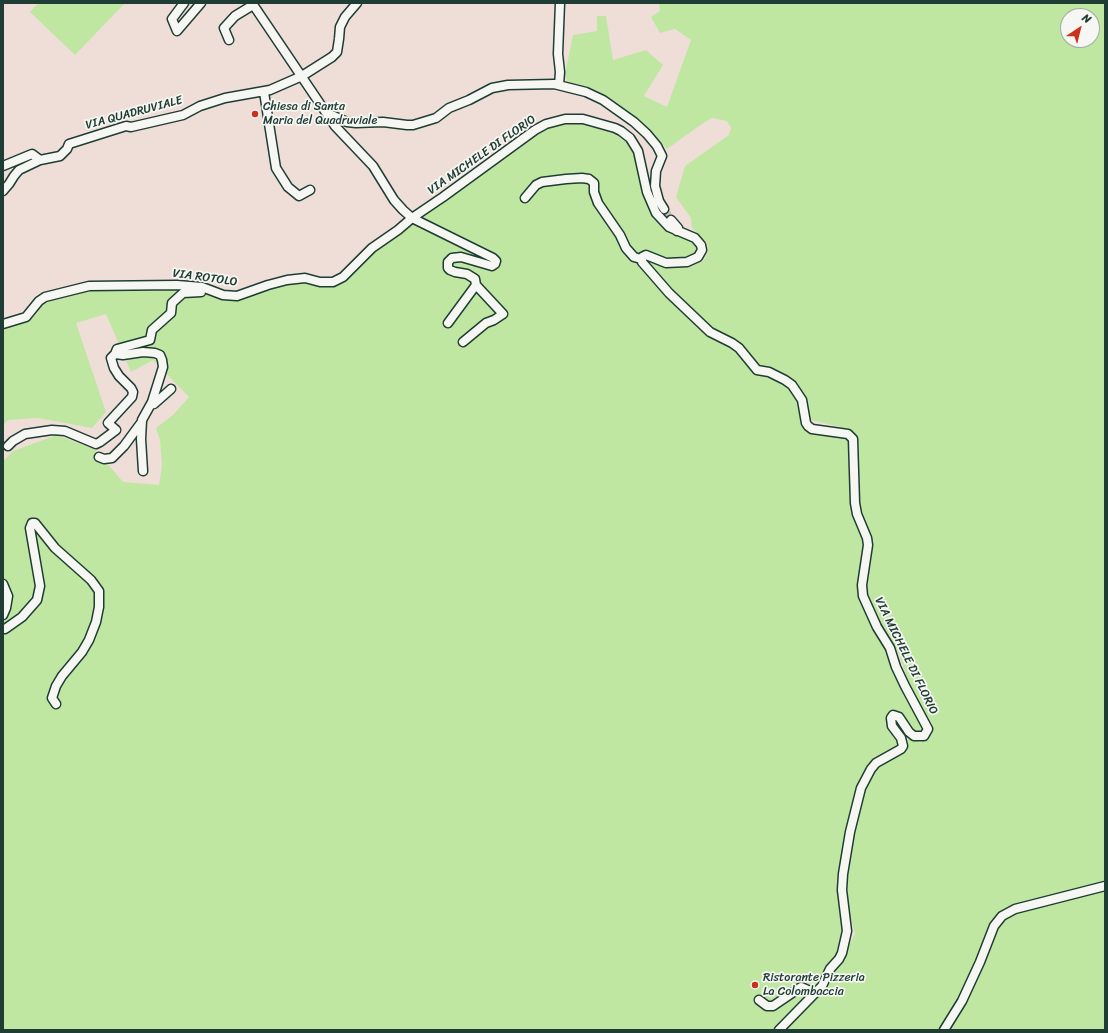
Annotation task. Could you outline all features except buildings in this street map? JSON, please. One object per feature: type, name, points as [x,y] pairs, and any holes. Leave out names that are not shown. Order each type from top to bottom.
[{"type":"street","points":[[184,3],[172,19],[177,31],[201,3]]},
{"type":"street","name":"VIA QUADRUVIALE","points":[[3,190],[19,170],[40,160],[60,156],[67,149],[69,144],[126,126],[131,127],[183,115],[200,106],[225,98],[264,92],[302,76],[332,57],[337,52],[340,39],[340,27],[345,17],[357,3]]},
{"type":"street","points":[[559,85],[560,72],[558,54],[560,3]]},
{"type":"street","points":[[229,40],[224,28],[236,16],[253,4],[325,111],[336,126],[373,166],[394,200],[412,218],[493,258],[496,261],[492,266],[461,257],[455,257],[449,260],[448,268],[454,272],[467,274],[475,279],[476,285],[502,314],[494,320],[486,323],[463,342]]},
{"type":"street","points":[[325,111],[347,122],[356,124],[383,122],[413,125],[436,118],[449,108],[492,88],[508,85],[559,85],[586,92],[603,100],[634,122],[657,146],[662,156],[656,171],[655,186],[659,201],[664,209]]},
{"type":"street","points":[[264,92],[276,168],[288,187],[299,196],[310,190]]},
{"type":"street","name":"VIA MICHELE DI FLORIO","points":[[412,218],[438,201],[535,130],[546,124],[574,119],[594,122],[615,128],[630,138],[638,151],[647,192],[653,208],[669,228],[689,235],[699,242],[702,250],[698,257],[687,262],[678,263],[666,262],[646,255],[641,259],[645,267],[669,293],[710,332],[732,343],[757,370],[769,372],[792,385],[802,400],[806,423],[808,426],[812,429],[851,435],[853,439],[855,503],[857,514],[867,538],[868,545],[862,585],[863,596],[877,627],[890,648],[896,667],[905,686],[928,729],[924,736],[914,736],[909,732],[899,717],[893,715],[891,718],[891,722],[903,743],[903,746],[901,749],[876,763],[871,769],[861,788],[850,832],[843,874],[842,890],[846,931],[845,942],[839,959],[833,965],[822,986],[779,1030]]},
{"type":"street","name":"VIA QUADRUVIALE","points":[[3,166],[32,154],[40,160]]},
{"type":"street","points":[[525,198],[536,185],[542,182],[582,178],[589,180],[594,184],[594,192],[598,203],[620,235],[626,248],[634,256],[641,259]]},
{"type":"street","name":"VIA ROTOLO","points":[[3,324],[26,317],[39,302],[46,297],[89,286],[177,285],[202,287],[223,295],[237,296],[286,280],[305,278],[320,282],[333,282],[343,277],[372,248],[412,218]]},
{"type":"street","points":[[671,220],[678,228],[677,231]]},
{"type":"street","points":[[448,323],[476,285]]},
{"type":"street","points":[[8,446],[13,441],[25,434],[52,430],[65,431],[96,444],[100,442],[116,430],[108,423],[132,397],[133,392],[114,368],[111,358],[116,354],[117,349],[150,340],[152,330],[171,313],[172,304],[183,293],[200,292],[213,295],[218,293]]},
{"type":"street","points":[[99,457],[104,459],[112,458],[124,446],[141,423],[152,402],[163,366],[160,355],[155,353],[144,352],[123,355],[116,354]]},
{"type":"street","points":[[152,402],[154,404],[171,389]]},
{"type":"street","points":[[141,423],[143,471]]},
{"type":"street","points":[[3,629],[22,617],[37,600],[40,586],[30,528],[32,524],[35,523],[55,548],[90,580],[99,591],[98,615],[89,640],[82,652],[62,676],[56,686],[52,698],[56,704]]},
{"type":"street","points":[[3,584],[8,596],[3,615]]},
{"type":"street","points":[[944,1030],[962,1001],[980,962],[994,926],[1002,916],[1015,908],[1105,886]]},
{"type":"street","points":[[759,1000],[767,1006],[773,1006],[801,987],[808,990],[813,995]]},
{"type":"green space","points":[[38,3],[125,3],[75,55],[30,12]]},
{"type":"green space","points":[[659,3],[1105,3],[1105,884],[1007,907],[997,914],[955,1006],[939,1030],[786,1030],[842,959],[855,934],[849,911],[846,888],[858,812],[868,778],[872,771],[897,756],[908,745],[907,738],[902,730],[920,743],[932,734],[933,726],[909,684],[899,654],[877,616],[867,592],[872,547],[870,535],[863,518],[859,501],[858,459],[856,439],[853,432],[848,429],[811,420],[785,376],[760,365],[734,339],[714,330],[682,301],[647,262],[674,267],[693,266],[704,260],[708,252],[707,243],[692,228],[691,218],[676,197],[685,166],[729,135],[731,128],[727,121],[712,118],[667,149],[638,120],[615,105],[567,81],[565,74],[573,35],[597,31],[597,16],[606,16],[613,60],[646,50],[663,65],[644,96],[667,107],[691,40],[675,29],[660,33],[651,17],[660,11]]},
{"type":"green space","points":[[574,123],[593,126],[613,132],[627,141],[634,153],[643,193],[652,215],[667,231],[687,239],[697,247],[698,250],[696,253],[686,258],[678,259],[667,258],[646,250],[642,251],[638,254],[636,259],[642,270],[666,296],[707,335],[736,351],[755,374],[768,377],[789,388],[797,401],[801,424],[805,430],[811,433],[847,438],[849,440],[851,503],[853,516],[864,545],[858,585],[859,597],[873,630],[886,650],[906,700],[923,728],[921,732],[915,732],[902,714],[898,711],[891,711],[887,716],[886,723],[899,745],[867,766],[857,787],[846,831],[838,873],[837,890],[842,931],[841,942],[836,956],[827,967],[818,983],[774,1030],[3,1030],[3,461],[13,451],[57,435],[96,450],[123,482],[159,485],[162,466],[160,440],[156,428],[173,415],[189,397],[153,360],[131,372],[106,314],[76,323],[106,412],[92,428],[38,418],[8,420],[3,425],[3,329],[28,321],[35,316],[42,305],[48,302],[90,291],[176,290],[201,292],[222,300],[237,301],[287,284],[305,283],[319,287],[334,287],[346,281],[375,251],[401,234],[415,221],[537,134],[557,125]]},
{"type":"green space","points":[[1105,889],[1105,1030],[948,1030],[965,1002],[1000,922],[1016,911]]},
{"type":"tunnel","points":[[664,209],[671,220]]},
{"type":"place","name":"Chiesa di Santa Maria del Quadruviale","points":[[255,114]]},
{"type":"place","name":"Ristorante Pizzeria La Colombaccia","points":[[755,985]]}]
